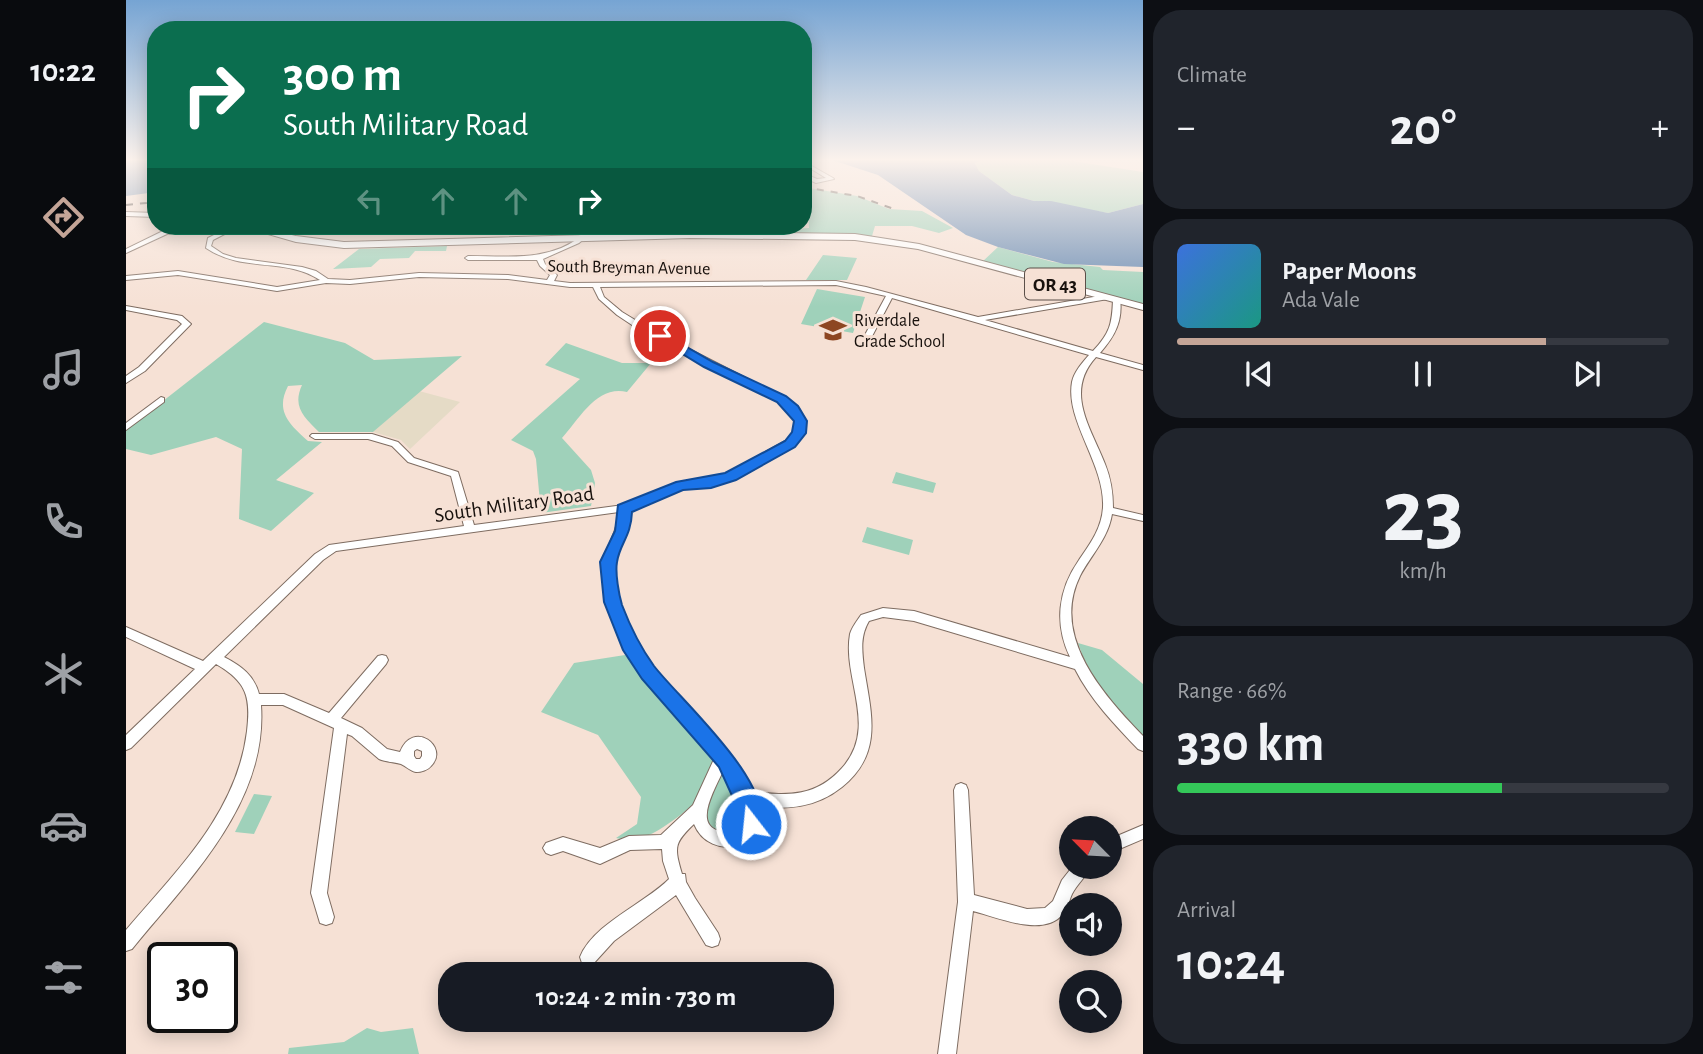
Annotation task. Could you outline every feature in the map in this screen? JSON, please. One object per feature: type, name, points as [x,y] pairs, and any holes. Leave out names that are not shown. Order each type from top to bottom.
[{"type":"main road","points":[[126,215],[147,214]]},
{"type":"main road","name":"OR 43","points":[[279,235],[303,241],[344,245],[789,235],[867,238],[919,247],[1143,307]]},
{"type":"street","points":[[126,251],[158,235]]},
{"type":"street","points":[[219,235],[213,238],[208,247],[224,257],[308,272],[326,281]]},
{"type":"street","points":[[468,258],[539,258],[584,238],[585,235]]},
{"type":"street","points":[[539,258],[541,265],[554,275],[549,283]]},
{"type":"street","points":[[126,278],[184,274],[222,283],[277,289],[326,281]]},
{"type":"street","name":"South Breyman Avenue","points":[[326,281],[350,282],[419,275],[508,277],[549,283],[595,284],[829,283],[854,285],[974,319],[1097,301],[1105,297]]},
{"type":"street","name":"South Military Road","points":[[126,744],[319,557],[333,548],[624,509],[681,486],[711,483],[731,476],[790,444],[799,433],[800,421],[793,408],[781,399],[625,319],[599,296],[549,283]]},
{"type":"street","points":[[595,284],[599,296]]},
{"type":"street","points":[[864,344],[890,295]]},
{"type":"street","points":[[1117,300],[1119,313],[1113,331],[1079,374],[1076,395],[1109,486],[1108,510],[1100,538],[1074,578],[1066,601],[1068,631],[1079,665],[1116,717],[1143,746]]},
{"type":"street","points":[[126,309],[178,318],[187,324],[142,369],[126,380]]},
{"type":"street","points":[[974,319],[1143,368]]},
{"type":"street","points":[[126,427],[161,400]]},
{"type":"street","points":[[315,436],[369,436],[395,444],[411,460],[455,474],[470,529]]},
{"type":"street","points":[[624,509],[623,531],[609,562],[617,620],[649,673],[723,756],[746,799],[751,824],[745,835],[737,839],[722,840],[708,835],[702,827],[698,810]]},
{"type":"street","points":[[1108,510],[1143,518]]},
{"type":"street","points":[[746,799],[793,801],[810,797],[835,784],[852,769],[864,741],[866,721],[854,639],[859,624],[873,613],[886,609],[914,616],[1079,665]]},
{"type":"street","points":[[126,632],[211,663],[248,682],[256,700],[255,744],[236,799],[187,868],[126,943]]},
{"type":"street","points":[[326,917],[319,893],[336,722],[382,660]]},
{"type":"street","points":[[256,700],[284,699],[336,722],[384,754],[406,759]]},
{"type":"street","points":[[712,939],[668,855],[672,836],[682,822],[698,810],[723,756]]},
{"type":"street","points":[[947,1054],[966,902],[961,790]]},
{"type":"street","points":[[1122,841],[1143,832]]},
{"type":"street","points":[[551,848],[563,844],[604,855],[625,844],[655,844],[672,836]]},
{"type":"street","points":[[966,902],[992,906],[1025,918],[1047,916],[1057,909],[1073,879]]},
{"type":"street","points":[[588,957],[604,937],[663,899],[679,880]]},
{"type":"shaded area","points":[[419,391],[460,402],[410,449],[401,440],[373,432]]},
{"type":"green space","points":[[812,208],[922,211],[953,228],[939,233],[912,226],[875,226],[872,236],[812,234]]},
{"type":"green space","points":[[1078,208],[1127,208],[1108,213]]},
{"type":"green space","points":[[447,246],[446,251],[415,251],[409,258],[380,259],[371,267],[333,269],[359,249]]},
{"type":"green space","points":[[998,247],[1053,262],[1100,267],[1103,270],[1143,272],[1143,304],[982,262]]},
{"type":"green space","points":[[823,255],[857,258],[847,280],[806,280]]},
{"type":"green space","points":[[817,289],[865,297],[853,333],[801,324]]},
{"type":"green space","points":[[264,322],[345,343],[374,360],[462,356],[373,432],[319,432],[304,416],[299,406],[302,385],[288,386],[283,403],[290,423],[308,441],[322,442],[276,480],[314,493],[271,531],[239,519],[242,449],[216,437],[151,455],[126,449],[126,430]]},
{"type":"green space","points":[[566,343],[622,363],[651,363],[627,392],[616,391],[598,398],[562,438],[591,470],[595,483],[591,506],[541,513],[533,451],[511,440],[580,379],[545,365]]},
{"type":"green space","points":[[896,472],[936,483],[933,493],[892,483]]},
{"type":"green space","points":[[867,527],[913,540],[909,555],[862,542]]},
{"type":"green space","points":[[1078,643],[1102,650],[1143,684],[1143,740],[1097,683]]},
{"type":"green space","points":[[625,655],[714,757],[708,784],[689,808],[655,832],[633,839],[616,838],[637,824],[641,797],[598,735],[541,712],[574,663]]},
{"type":"green space","points":[[721,765],[738,797],[743,822],[741,830],[721,836],[702,819]]},
{"type":"green space","points":[[254,794],[272,796],[254,834],[235,832]]},
{"type":"green space","points":[[367,1028],[381,1032],[413,1028],[419,1054],[288,1054],[289,1048],[344,1042]]},
{"type":"water","points":[[927,208],[1085,208],[1108,213],[1127,208],[1143,208],[1143,267],[1064,264],[998,247],[966,235]]},
{"type":"place","name":"Riverdale Grade School","points":[[833,330]]},
{"type":"route","points":[[660,336],[708,364],[781,399],[799,416],[801,426],[790,444],[731,476],[711,483],[681,486],[624,509],[625,525],[609,562],[612,602],[617,620],[633,650],[672,701],[727,760],[750,811],[751,824]]}]
